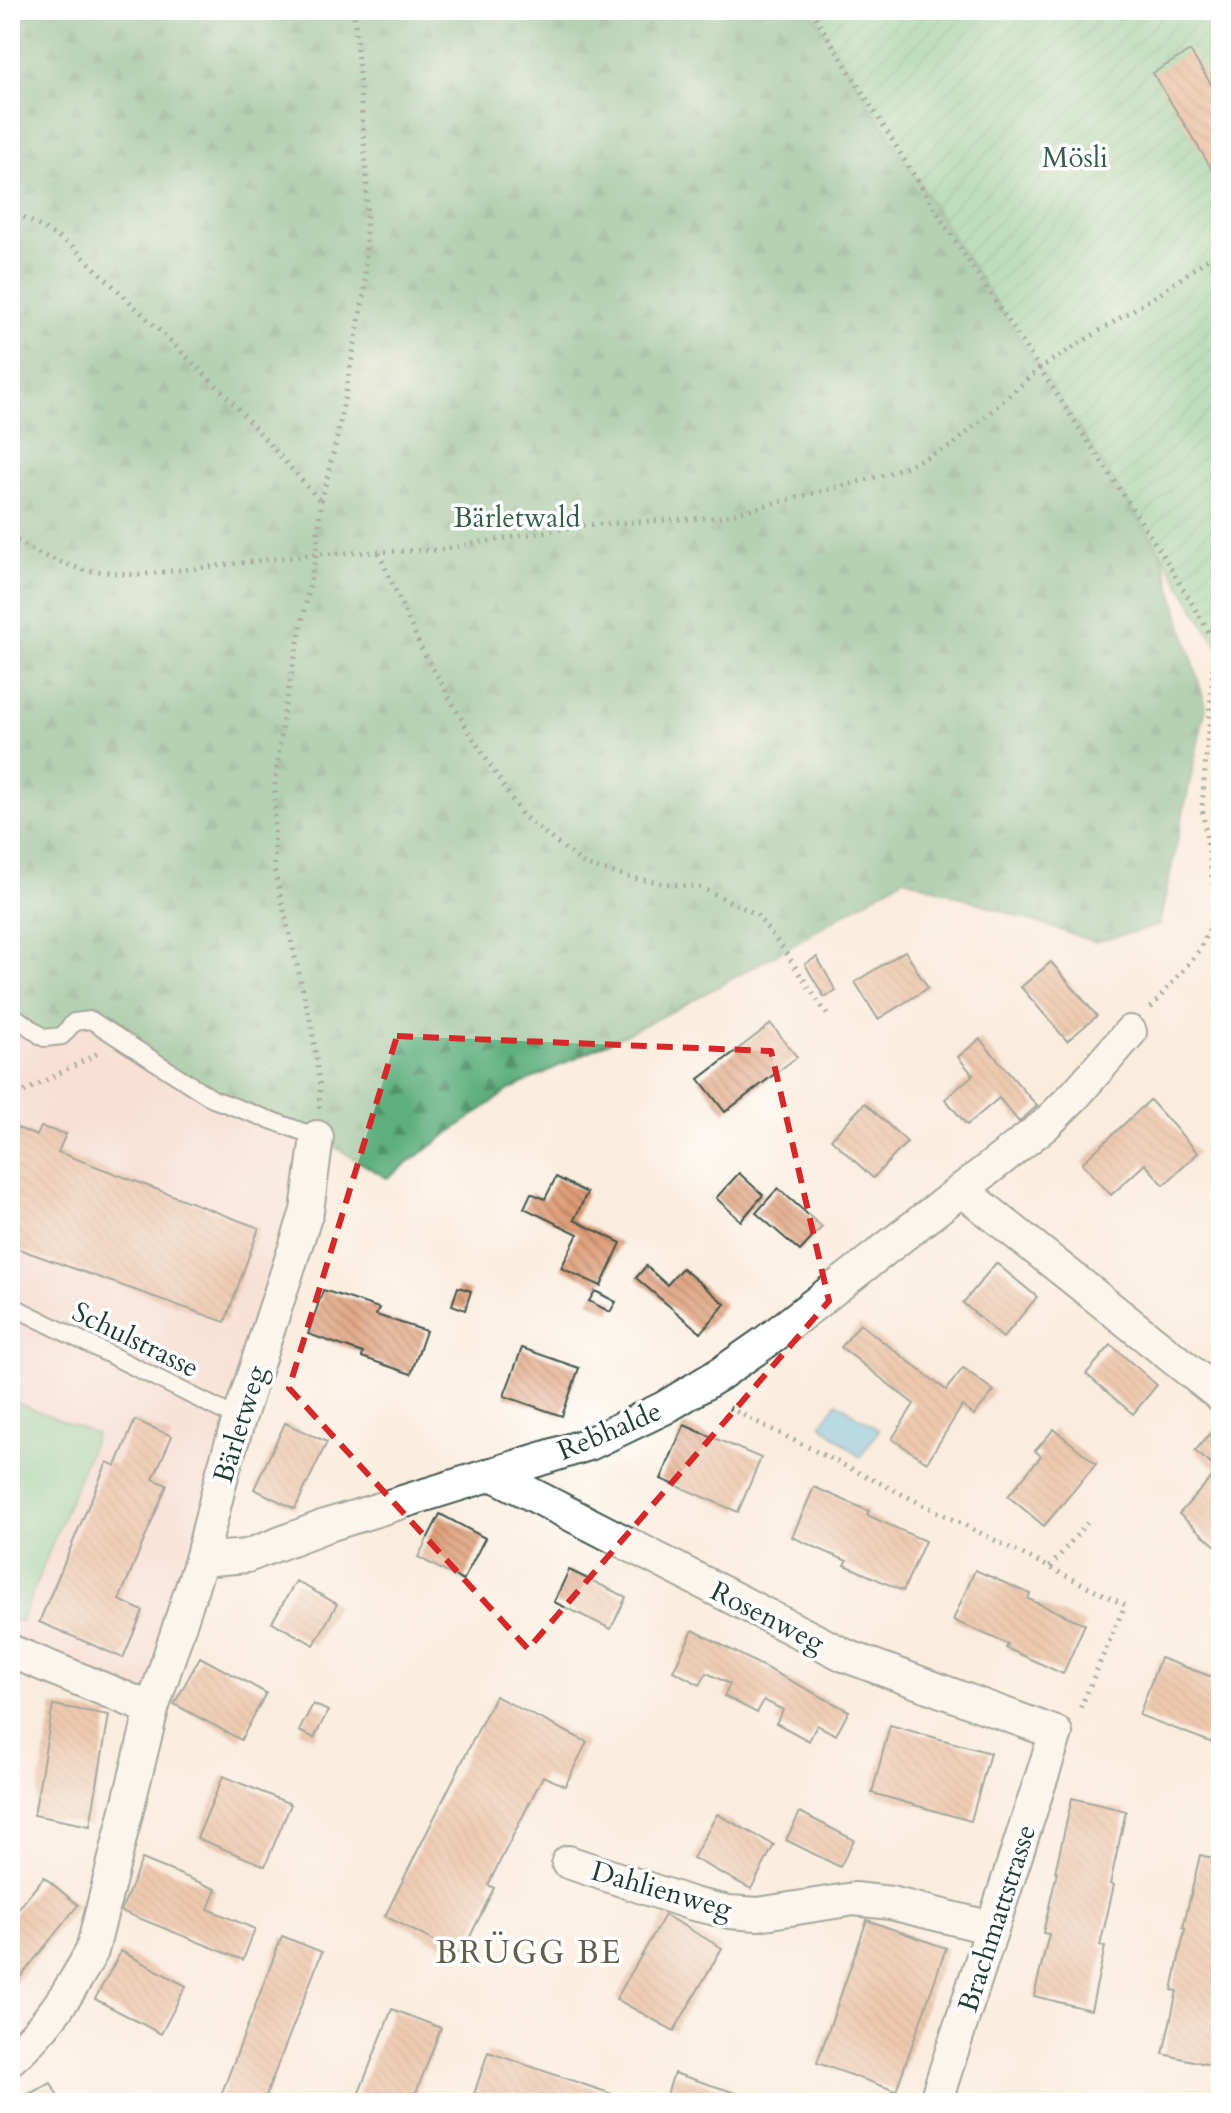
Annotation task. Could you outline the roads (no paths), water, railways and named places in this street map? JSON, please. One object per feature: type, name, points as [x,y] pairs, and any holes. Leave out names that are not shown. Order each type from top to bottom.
[{"type":"street","name":"Rebhalde","points":[[201,1560],[247,1556],[325,1526],[589,1444],[664,1408],[767,1341],[1045,1125],[1130,1032]]},
{"type":"street","name":"Bärletweg","points":[[10,2059],[52,2018],[92,1951],[152,1709],[201,1560],[239,1419],[307,1211],[317,1137]]},
{"type":"street","points":[[962,1190],[1221,1396]]},
{"type":"street","name":"Rosenweg","points":[[492,1474],[844,1655],[1065,1728]]},
{"type":"street","points":[[10,1651],[152,1709]]},
{"type":"street","name":"Brachmattstrasse","points":[[935,2103],[992,1928],[1065,1728]]},
{"type":"street","name":"Dahlienweg","points":[[568,1862],[693,1904],[729,1912],[758,1914],[854,1899],[891,1903],[992,1928]]},
{"type":"lane","points":[[10,1013],[44,1038],[62,1036],[74,1022],[91,1020],[213,1099],[317,1137]]},
{"type":"lane","name":"Schulstrasse","points":[[10,1305],[239,1419]]},
{"type":"water","points":[[837,1402],[879,1430],[860,1457],[821,1424]]},
{"type":"district","name":"BRÜGG BE","points":[[529,1952]]},
{"type":"park label","name":"Mösli","points":[[1075,157]]},
{"type":"park label","name":"Bärletwald","points":[[517,517]]}]
